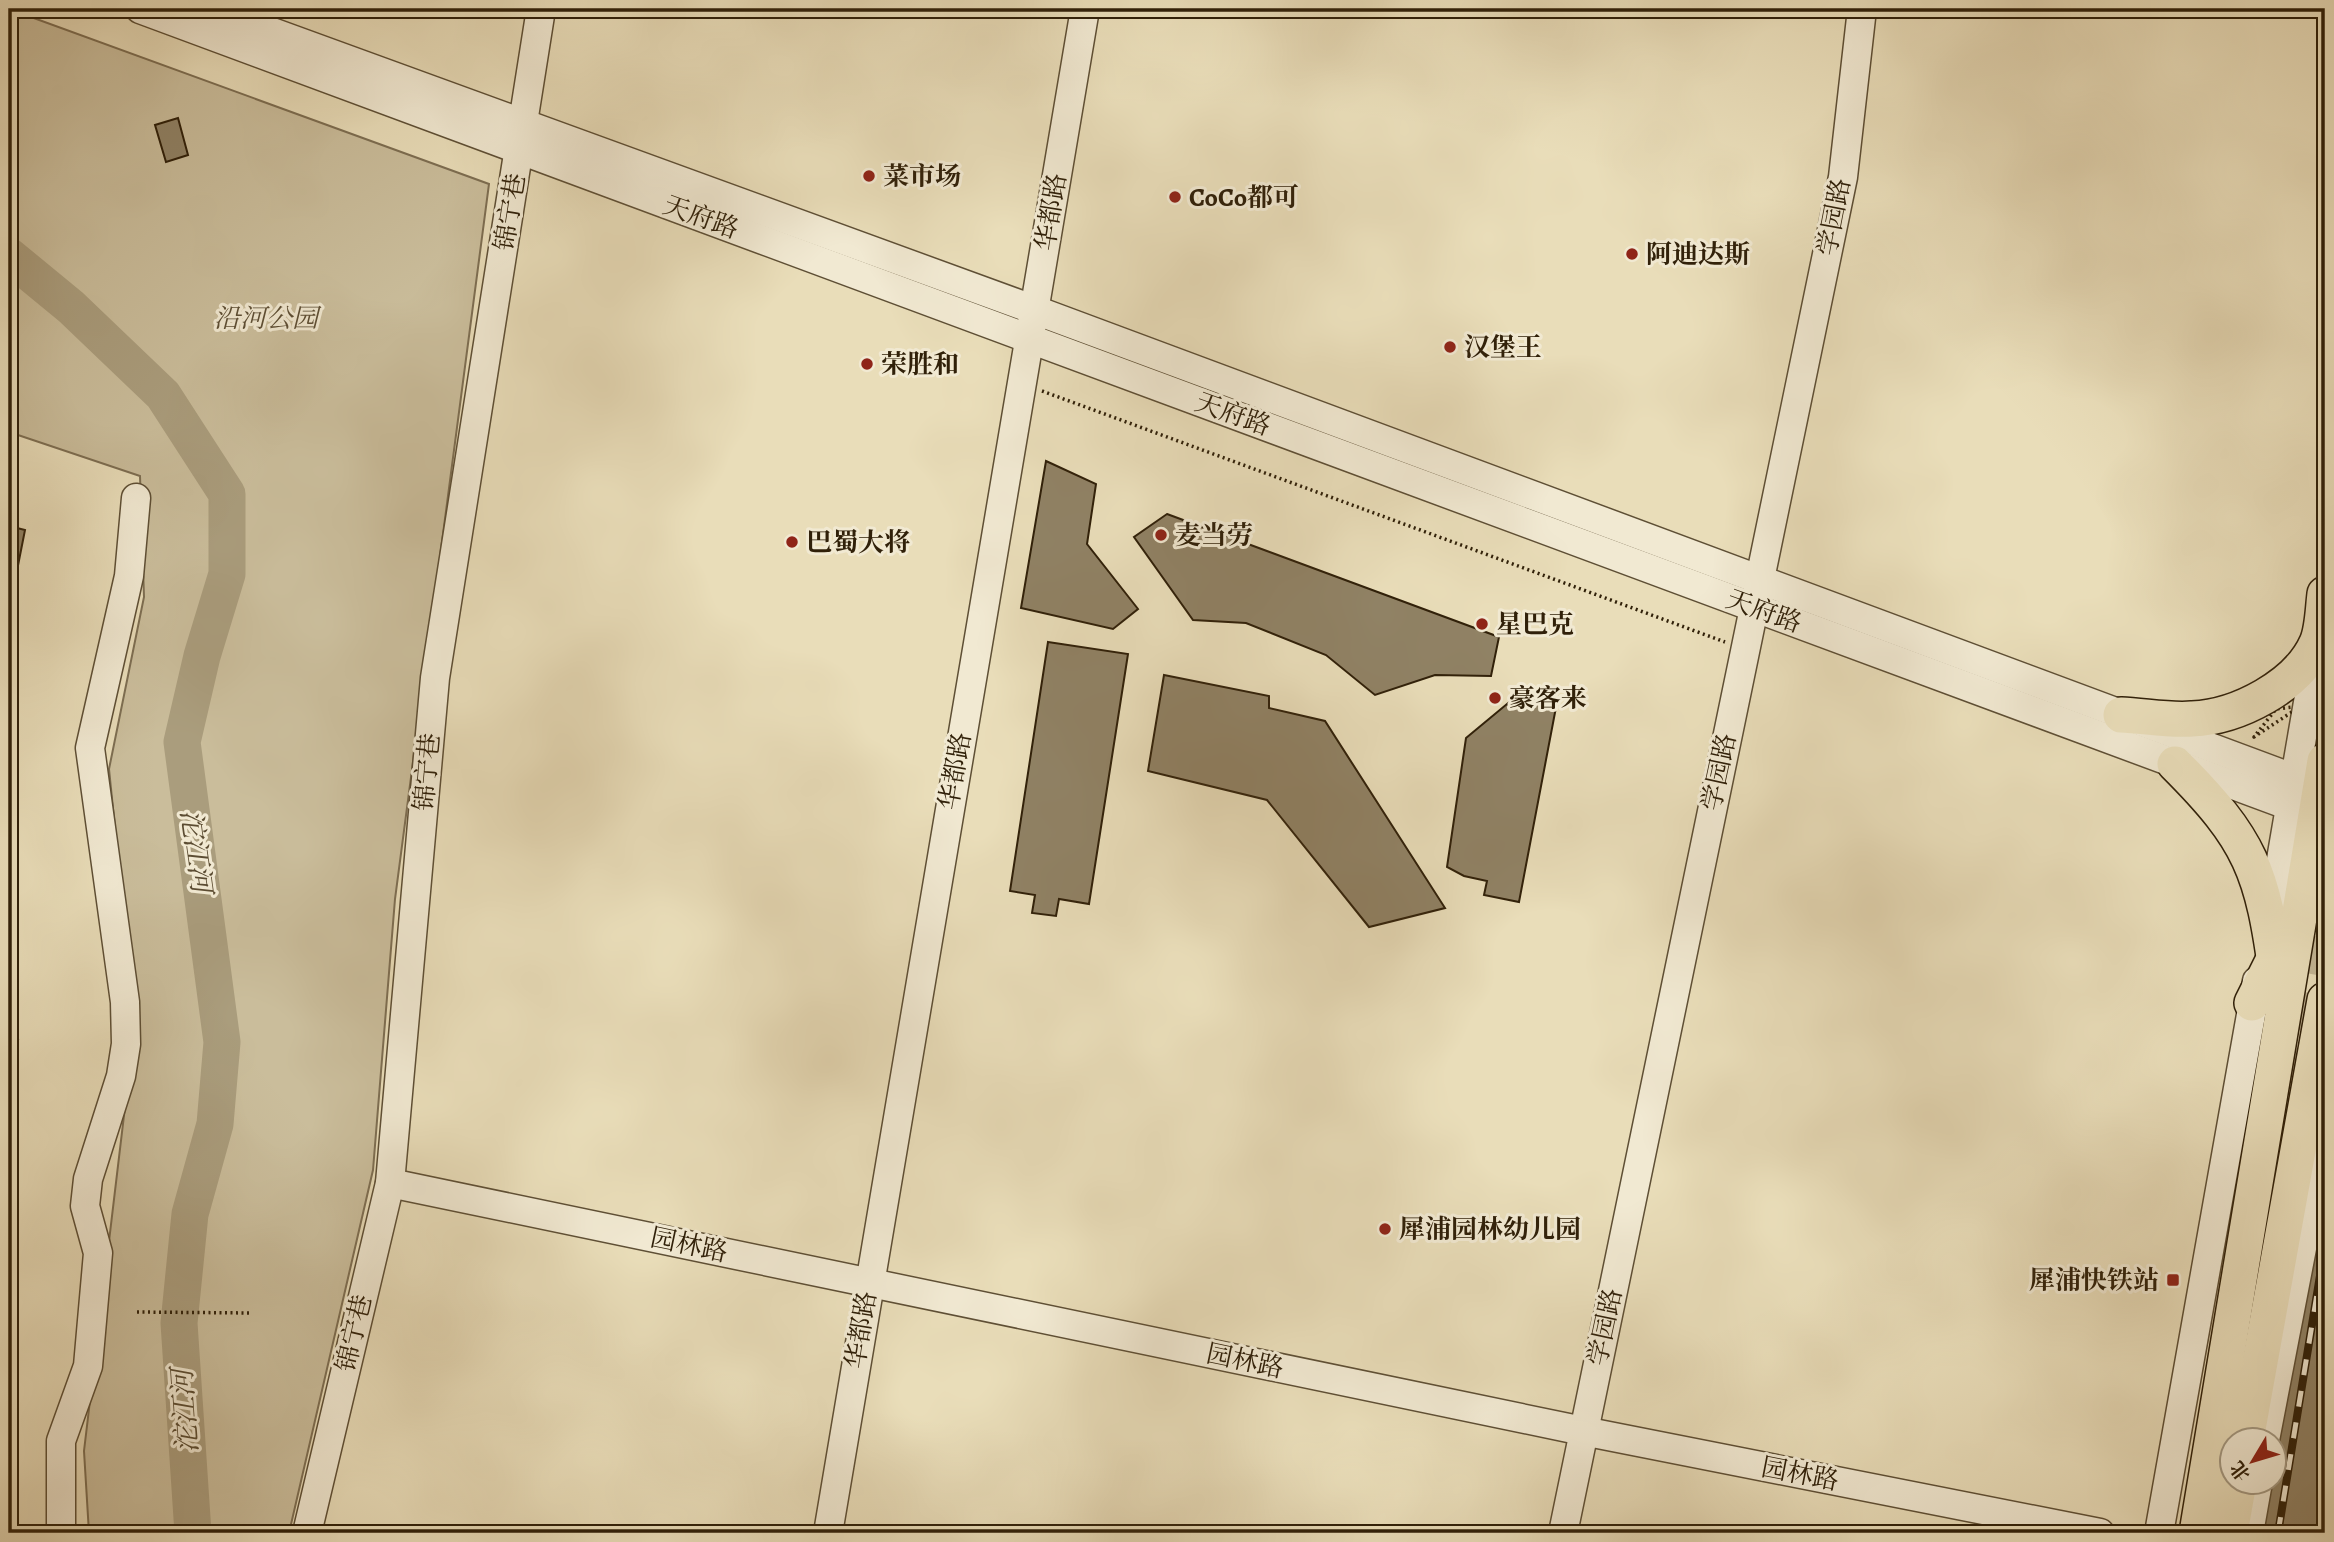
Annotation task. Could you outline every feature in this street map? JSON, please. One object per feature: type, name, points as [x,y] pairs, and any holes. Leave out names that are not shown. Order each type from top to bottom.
[{"type":"main road","points":[[2122,715],[2192,719],[2221,715],[2265,695],[2287,680],[2307,661],[2318,640],[2325,594]]},
{"type":"main road","points":[[2175,764],[2208,797],[2238,836],[2263,889],[2284,918],[2267,1009]]},
{"type":"main road","points":[[2197,1533],[2223,1390],[2274,959],[2313,794]]},
{"type":"main road","points":[[2249,1426],[2325,1000]]},
{"type":"main road","points":[[2230,1533],[2237,1496]]},
{"type":"street","name":"天府路","points":[[140,9],[1035,310],[1757,594],[2175,764],[2313,794]]},
{"type":"street","name":"天府路","points":[[209,9],[521,137],[1029,339],[1757,594],[2122,715],[2313,794]]},
{"type":"street","name":"锦宁巷","points":[[307,1533],[390,1183],[435,678],[541,9]]},
{"type":"street","name":"华都路","points":[[828,1533],[1085,9]]},
{"type":"street","name":"学园路","points":[[1563,1533],[1843,177],[1862,9]]},
{"type":"street","points":[[61,1533],[61,1441],[88,1366],[98,1253],[85,1206],[88,1179],[121,1076],[125,1044],[125,1002],[90,748],[129,576],[136,498]]},
{"type":"street","points":[[2313,794],[2318,640]]},
{"type":"street","points":[[2158,1533],[2267,1009]]},
{"type":"street","points":[[2268,1426],[2325,1129]]},
{"type":"street","name":"园林路","points":[[390,1183],[1583,1431],[2100,1533]]},
{"type":"street","points":[[2249,1533],[2256,1496]]},
{"type":"path","points":[[1021,383],[1745,650]]},
{"type":"path","points":[[137,1312],[252,1313]]},
{"type":"green space","name":"沿河公园","points":[[9,9],[489,184],[395,899],[373,1170],[289,1533],[89,1533],[84,1451],[135,1023],[109,769],[144,597],[140,476],[9,432]]},
{"type":"building","points":[[178,118],[188,155],[166,162],[155,125]]},
{"type":"building","points":[[1046,461],[1096,484],[1087,544],[1138,609],[1113,629],[1021,608]]},
{"type":"building","points":[[1167,514],[1499,637],[1491,676],[1435,675],[1375,695],[1326,655],[1246,623],[1193,620],[1134,537]]},
{"type":"building","points":[[9,526],[25,530],[9,611]]},
{"type":"building","points":[[1048,642],[1128,654],[1089,904],[1059,899],[1056,916],[1032,913],[1035,895],[1010,891]]},
{"type":"building","points":[[1164,675],[1269,696],[1269,708],[1325,721],[1445,908],[1369,927],[1267,800],[1148,771]]},
{"type":"building","points":[[1519,694],[1557,702],[1519,902],[1484,895],[1487,881],[1464,876],[1447,867],[1466,738]]},
{"type":"building","points":[[9,1037],[18,1040],[9,1070]]},
{"type":"building","points":[[2325,1094],[2325,1533],[2249,1533],[2256,1496],[2288,1496],[2288,1426],[2267,1426]]},
{"type":"waterway","name":"沱江河","points":[[9,256],[71,307],[163,395],[227,494],[227,574],[202,656],[182,742],[222,1042],[215,1124],[190,1214],[179,1323],[193,1533]]},
{"type":"tunnel","points":[[2279,1142],[2325,877]]},
{"type":"railway","points":[[2278,1533],[2325,1245]]},
{"type":"place","name":"菜市场","points":[[869,176]]},
{"type":"place","name":"CoCo都可","points":[[1175,197]]},
{"type":"place","name":"阿迪达斯","points":[[1632,254]]},
{"type":"place","name":"汉堡王","points":[[1450,347]]},
{"type":"place","name":"荣胜和","points":[[867,364]]},
{"type":"place","name":"麦当劳","points":[[1161,535]]},
{"type":"place","name":"巴蜀大将","points":[[792,542]]},
{"type":"place","name":"星巴克","points":[[1482,624]]},
{"type":"place","name":"豪客来","points":[[1495,698]]},
{"type":"place","name":"犀浦园林幼儿园","points":[[1385,1229]]},
{"type":"place","name":"犀浦快铁站","points":[[2173,1280]]}]
